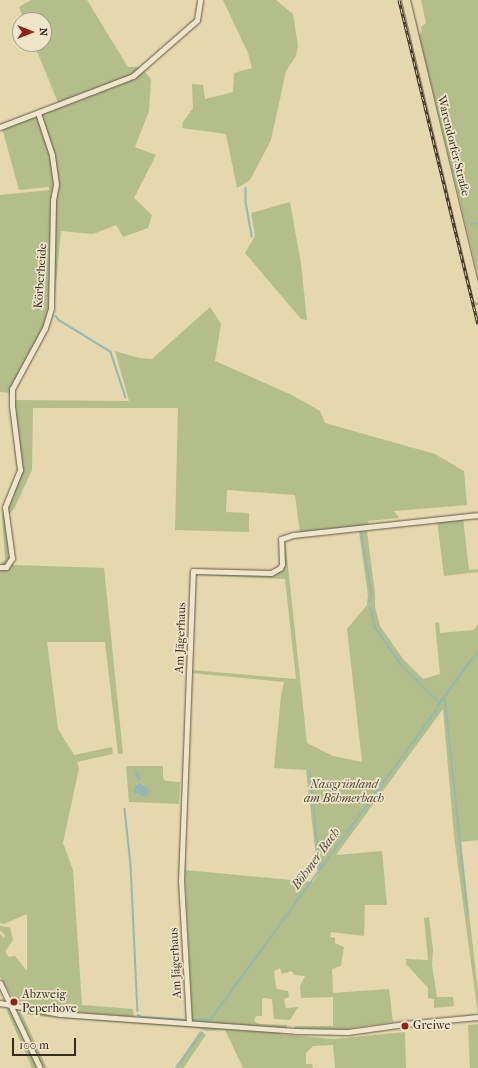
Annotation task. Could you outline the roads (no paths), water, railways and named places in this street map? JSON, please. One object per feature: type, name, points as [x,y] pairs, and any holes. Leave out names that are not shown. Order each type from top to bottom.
[{"type":"main road","name":"Warendorfer Straße","points":[[406,0],[478,299]]},
{"type":"street","points":[[0,127],[133,76],[197,20],[200,0]]},
{"type":"street","name":"Körberheide","points":[[0,567],[6,567],[12,558],[5,507],[20,470],[12,389],[45,328],[51,308],[54,242],[53,200],[56,184],[52,155],[38,113]]},
{"type":"street","name":"Am Jägerhaus","points":[[189,1023],[181,881],[194,571],[272,573],[280,568],[282,564],[281,538],[293,534],[478,515]]},
{"type":"street","points":[[0,983],[40,1068]]},
{"type":"street","points":[[0,1003],[60,1014],[335,1033],[478,1018]]},
{"type":"water","points":[[137,771],[140,774],[140,783],[149,789],[149,793],[145,796],[134,794],[134,787],[139,782],[134,773]]},
{"type":"waterway","points":[[246,188],[246,202],[252,236]]},
{"type":"waterway","points":[[471,224],[478,223]]},
{"type":"waterway","points":[[56,316],[59,320],[111,352],[126,398]]},
{"type":"waterway","points":[[361,530],[372,594],[370,602]]},
{"type":"waterway","points":[[371,607],[375,627],[400,663],[440,703]]},
{"type":"waterway","name":"Böhmer Bach","points":[[437,707],[478,651]]},
{"type":"waterway","points":[[445,697],[468,914]]},
{"type":"waterway","name":"Böhmer Bach","points":[[192,1020],[211,1019],[436,710]]},
{"type":"waterway","points":[[310,770],[313,794]]},
{"type":"waterway","points":[[313,798],[320,868]]},
{"type":"waterway","points":[[125,809],[131,865],[138,1011]]},
{"type":"waterway","points":[[138,1015],[142,1017],[185,1020]]},
{"type":"waterway","name":"Böhmer Bach","points":[[176,1068],[202,1033]]},
{"type":"railway","points":[[399,0],[478,323]]},
{"type":"place","name":"Abzweig Peperhove","points":[[14,1002]]},
{"type":"place","name":"Greiwe","points":[[405,1026]]},
{"type":"park label","name":"Nassgrünland am Böhmerbach","points":[[344,792]]}]
